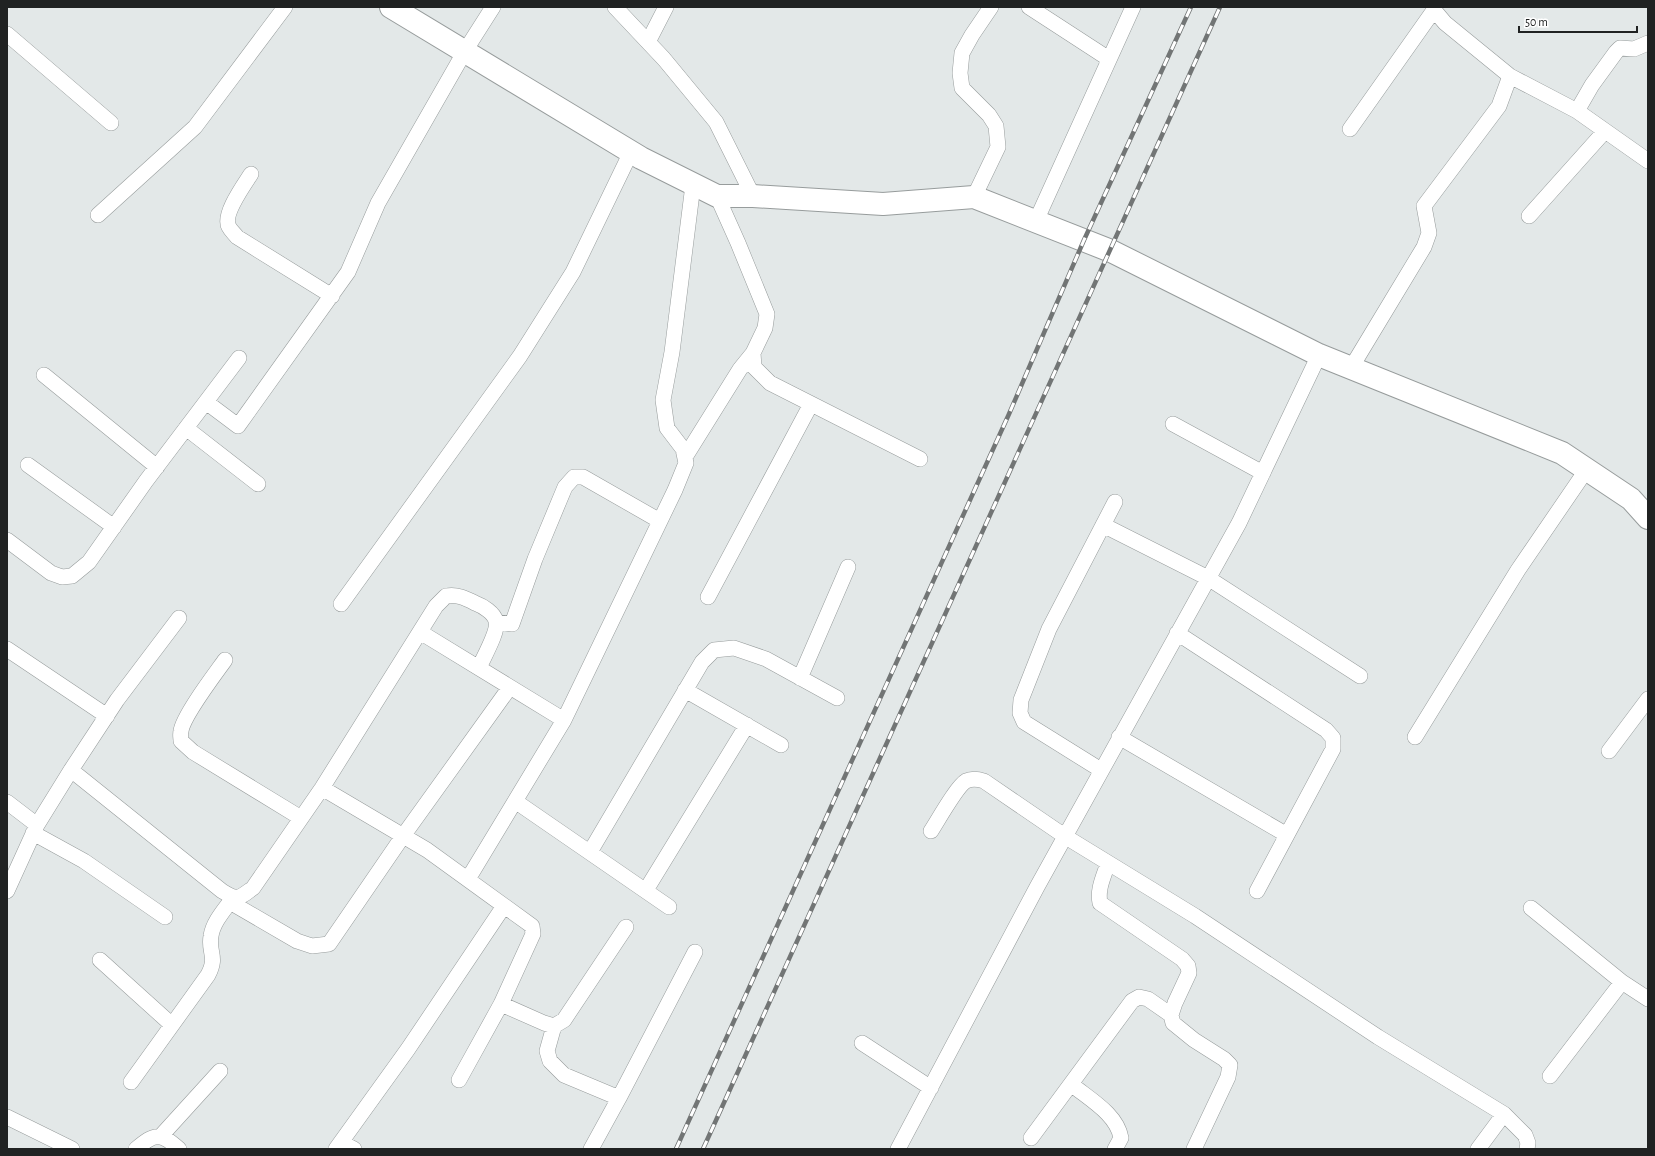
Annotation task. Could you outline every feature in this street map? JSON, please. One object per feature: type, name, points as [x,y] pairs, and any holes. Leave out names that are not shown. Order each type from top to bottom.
[{"type":"main road","points":[[391,7],[631,152],[716,196],[753,196],[883,204],[974,197],[1111,251],[1319,354],[1351,368],[1562,453],[1631,499],[1648,518]]},
{"type":"street","points":[[98,215],[195,126],[285,7]]},
{"type":"street","points":[[206,402],[238,426],[348,272],[378,203],[465,52],[493,7]]},
{"type":"street","points":[[615,7],[648,42],[716,122],[753,196]]},
{"type":"street","points":[[648,42],[666,7]]},
{"type":"street","points":[[974,197],[998,147],[996,126],[989,115],[962,88],[960,73],[962,53],[991,7]]},
{"type":"street","points":[[1029,7],[1109,59]]},
{"type":"street","points":[[1036,221],[1133,7]]},
{"type":"street","points":[[1350,129],[1435,9],[1445,23],[1510,76],[1577,111],[1648,161]]},
{"type":"street","points":[[7,34],[111,123]]},
{"type":"street","points":[[1577,111],[1592,85],[1620,48],[1634,50],[1648,43]]},
{"type":"street","points":[[1351,368],[1424,247],[1429,234],[1424,206],[1499,106],[1510,76]]},
{"type":"street","points":[[1529,216],[1605,130]]},
{"type":"street","points":[[341,604],[520,356],[573,272],[631,152]]},
{"type":"street","points":[[251,174],[227,218],[228,226],[237,237],[332,296]]},
{"type":"street","points":[[685,455],[668,428],[663,400],[672,352],[693,184]]},
{"type":"street","points":[[468,880],[564,720],[675,490],[685,455],[740,369],[753,353],[765,328],[767,314],[738,243],[716,196]]},
{"type":"street","points":[[753,353],[754,367],[770,383],[920,459]]},
{"type":"street","points":[[898,1149],[1037,887],[1239,522],[1319,354]]},
{"type":"street","points":[[7,540],[51,573],[62,577],[72,576],[89,562],[157,467],[239,358]]},
{"type":"street","points":[[44,374],[157,467]]},
{"type":"street","points":[[708,597],[811,404]]},
{"type":"street","points":[[1173,424],[1262,473]]},
{"type":"street","points":[[186,428],[258,484]]},
{"type":"street","points":[[28,465],[114,527]]},
{"type":"street","points":[[1415,737],[1518,570],[1587,470]]},
{"type":"street","points":[[496,622],[512,624],[535,559],[565,487],[574,477],[583,476],[660,521]]},
{"type":"street","points":[[1101,770],[1024,722],[1020,713],[1021,700],[1049,629],[1115,502]]},
{"type":"street","points":[[1103,525],[1208,578],[1360,676]]},
{"type":"street","points":[[800,678],[848,567]]},
{"type":"street","points":[[131,1082],[214,965],[210,945],[211,935],[216,923],[232,900],[240,898],[253,888],[322,788],[436,606],[446,596],[456,595],[482,606],[493,616],[496,622],[495,633],[479,668]]},
{"type":"street","points":[[7,891],[35,829],[71,770],[117,700],[179,618]]},
{"type":"street","points":[[420,632],[564,720]]},
{"type":"street","points":[[1177,633],[1326,730],[1333,738],[1333,749],[1257,891]]},
{"type":"street","points":[[590,852],[702,662],[714,650],[734,648],[766,659],[837,698]]},
{"type":"street","points":[[7,649],[107,716]]},
{"type":"street","points":[[226,660],[202,692],[184,723],[180,731],[181,740],[193,752],[301,818]]},
{"type":"street","points":[[71,770],[232,900],[297,941],[312,946],[329,944],[403,836],[510,687]]},
{"type":"street","points":[[685,690],[781,745]]},
{"type":"street","points":[[1609,751],[1648,699]]},
{"type":"street","points":[[646,890],[747,725]]},
{"type":"street","points":[[1119,737],[1287,835]]},
{"type":"street","points":[[931,831],[955,793],[965,781],[976,778],[984,782],[1066,837],[1195,916],[1378,1037],[1504,1114],[1525,1135],[1528,1143],[1527,1149]]},
{"type":"street","points":[[322,788],[427,850],[532,926],[533,934],[501,1004],[459,1080]]},
{"type":"street","points":[[515,801],[669,906]]},
{"type":"street","points":[[7,802],[35,829],[165,917]]},
{"type":"street","points":[[1108,863],[1100,890],[1100,903],[1182,959],[1188,966],[1189,973],[1174,1003],[1171,1015],[1173,1023],[1194,1040],[1224,1059],[1230,1065],[1228,1077],[1194,1149]]},
{"type":"street","points":[[344,1147],[504,906]]},
{"type":"street","points":[[1531,908],[1622,982],[1648,999]]},
{"type":"street","points":[[619,1098],[564,1075],[550,1061],[547,1051],[554,1026],[564,1020],[626,926]]},
{"type":"street","points":[[591,1149],[696,952]]},
{"type":"street","points":[[100,960],[172,1025]]},
{"type":"street","points":[[1550,1076],[1622,982]]},
{"type":"street","points":[[1031,1138],[1132,1001],[1139,997],[1148,999],[1171,1015]]},
{"type":"street","points":[[501,1004],[554,1026]]},
{"type":"street","points":[[862,1043],[931,1088]]},
{"type":"street","points":[[160,1137],[220,1071]]},
{"type":"street","points":[[1070,1084],[1113,1119],[1120,1131],[1121,1138],[1115,1149]]},
{"type":"street","points":[[1478,1149],[1504,1114]]},
{"type":"street","points":[[9,1121],[72,1149]]},
{"type":"street","points":[[136,1149],[149,1138],[156,1136],[170,1141],[179,1149]]},
{"type":"railway","points":[[676,1149],[1009,414],[1084,240],[1191,7]]},
{"type":"railway","points":[[703,1149],[1220,7]]}]
